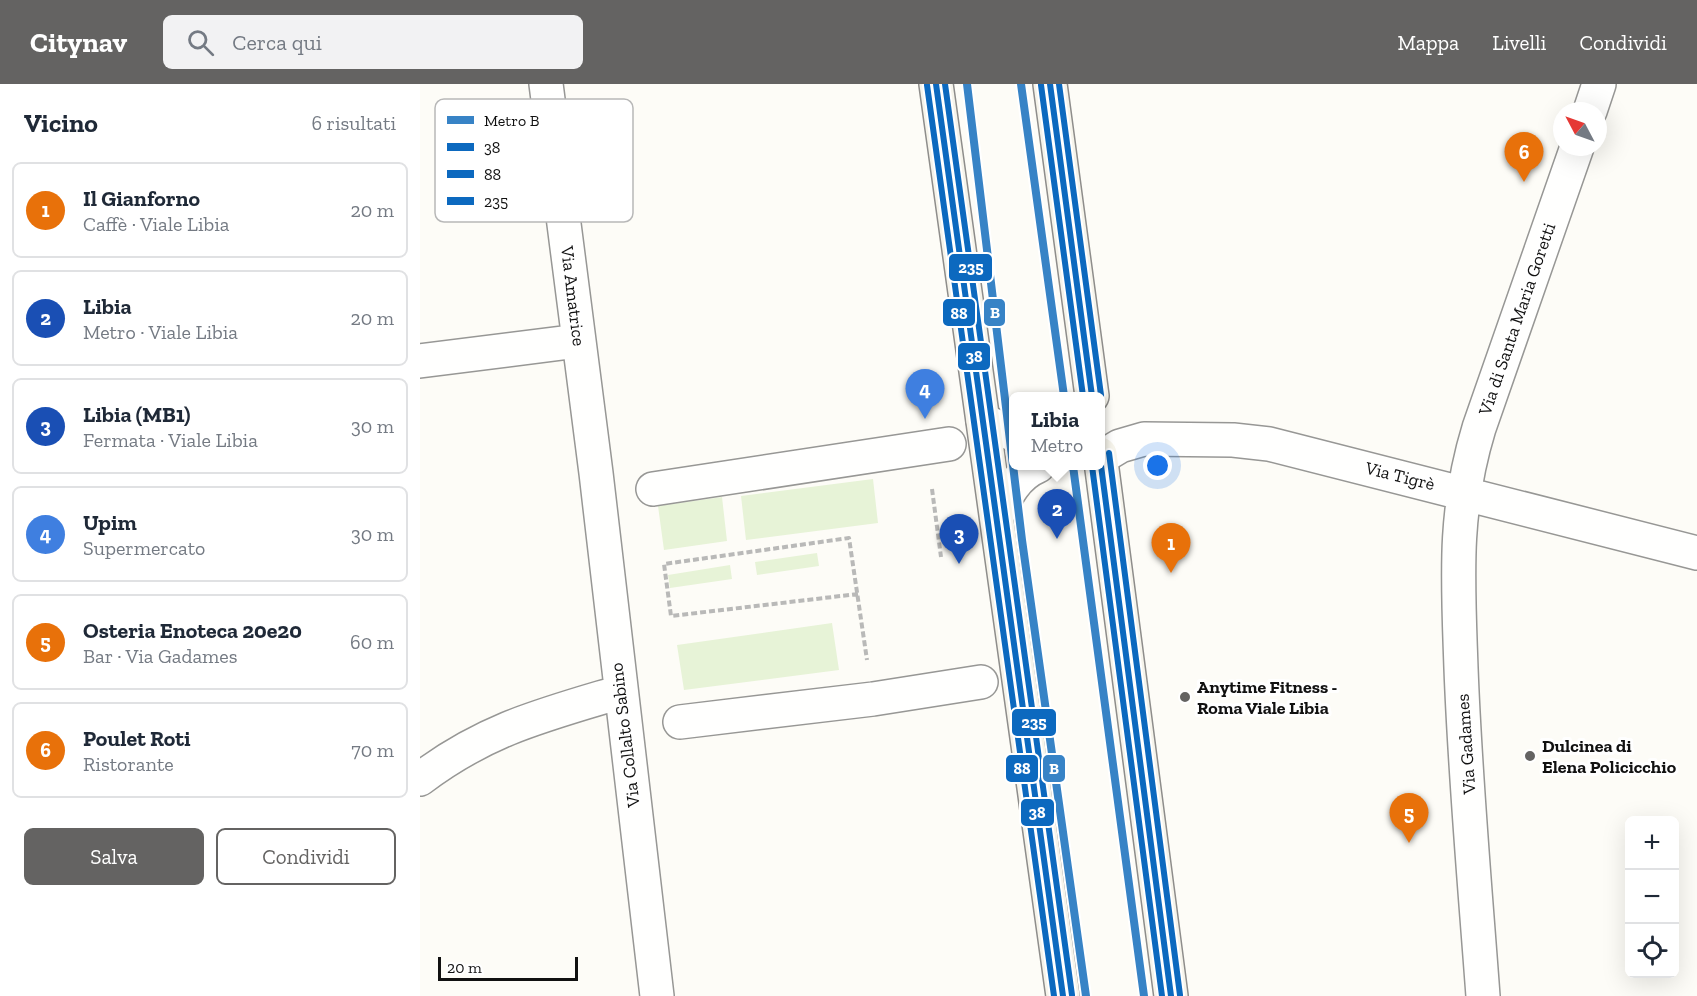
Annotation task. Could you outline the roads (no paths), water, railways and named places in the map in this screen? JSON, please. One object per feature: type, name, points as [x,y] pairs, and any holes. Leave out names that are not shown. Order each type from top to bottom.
[{"type":"street","name":"Via Amatrice","points":[[546,84],[548,99]]},
{"type":"street","points":[[936,84],[1063,996]]},
{"type":"street","points":[[1050,84],[1091,392]]},
{"type":"street","points":[[1593,102],[1599,84]]},
{"type":"street","name":"Via di Santa Maria Goretti","points":[[1462,492],[1479,428],[1574,156]]},
{"type":"street","name":"Via Amatrice","points":[[563,222],[596,473]]},
{"type":"street","points":[[420,361],[578,342]]},
{"type":"street","points":[[983,420],[1009,433]]},
{"type":"street","name":"Via Tigrè","points":[[1105,455],[1120,446],[1144,439],[1233,440],[1269,444],[1462,492],[1524,511],[1697,553]]},
{"type":"street","points":[[653,489],[949,444]]},
{"type":"street","points":[[997,516],[1006,496],[1018,479],[1031,470]]},
{"type":"street","points":[[1103,470],[1172,996]]},
{"type":"street","name":"Via Collalto Sabino","points":[[596,473],[657,996]]},
{"type":"street","name":"Via Gadames","points":[[1462,492],[1458,559],[1463,703],[1483,996]]},
{"type":"street","points":[[680,722],[873,699],[981,682]]},
{"type":"street","points":[[420,779],[484,737],[530,719],[620,692]]},
{"type":"metro line","name":"B","points":[[967,84],[1009,432]]},
{"type":"metro line","name":"B","points":[[1021,84],[1063,392]]},
{"type":"metro line","name":"B","points":[[1014,470],[1086,996]]},
{"type":"metro line","name":"B","points":[[1074,470],[1144,996]]},
{"type":"place","name":"Poulet Roti","points":[[1524,182]]},
{"type":"place","name":"Upim","points":[[925,419]]},
{"type":"place","name":"Libia","points":[[1057,539]]},
{"type":"place","name":"Libia (MB1)","points":[[959,564]]},
{"type":"place","name":"Il Gianforno","points":[[1171,573]]},
{"type":"place","name":"Anytime Fitness - Roma Viale Libia","points":[[1185,697]]},
{"type":"place","name":"Dulcinea di Elena Policicchio","points":[[1530,756]]},
{"type":"place","name":"Osteria Enoteca 20e20","points":[[1409,843]]}]
